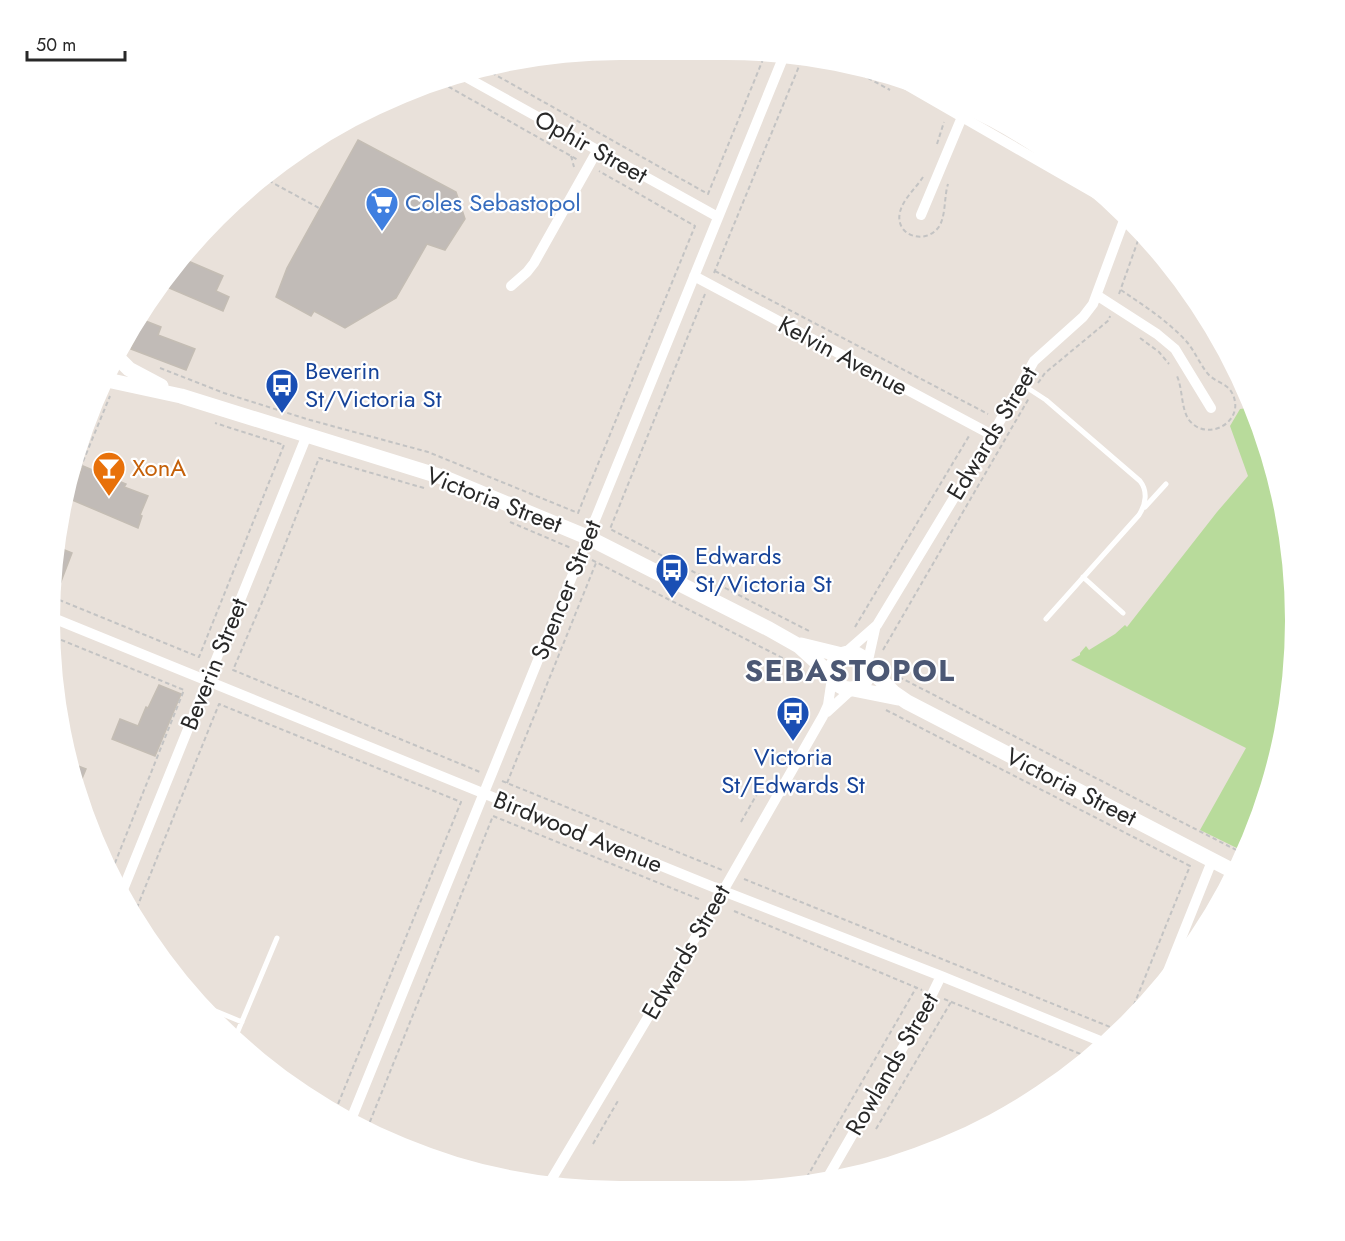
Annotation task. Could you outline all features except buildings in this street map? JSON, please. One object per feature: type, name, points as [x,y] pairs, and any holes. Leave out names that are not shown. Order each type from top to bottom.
[{"type":"street","name":"Spencer Street","points":[[354,1113],[781,63]]},
{"type":"street","name":"Ophir Street","points":[[471,80],[718,218]]},
{"type":"street","points":[[936,102],[1069,178]]},
{"type":"street","points":[[921,215],[962,117]]},
{"type":"street","points":[[511,286],[532,266],[597,150]]},
{"type":"street","name":"Edwards Street","points":[[867,666],[877,626],[992,435],[1020,383],[1039,355],[1083,317],[1098,296],[1122,225]]},
{"type":"street","name":"Kelvin Avenue","points":[[694,276],[992,435]]},
{"type":"street","points":[[1098,296],[1157,334],[1175,349],[1211,408]]},
{"type":"street","name":"Victoria Street","points":[[123,363],[129,369],[181,396]]},
{"type":"street","name":"Victoria Street","points":[[112,385],[181,396],[309,428],[445,478],[587,537],[792,642],[809,648],[843,654]]},
{"type":"street","name":"Beverin Street","points":[[126,883],[309,428]]},
{"type":"street","name":"Birdwood Avenue","points":[[60,621],[1096,1040]]},
{"type":"street","name":"Edwards Street","points":[[843,654],[877,626]]},
{"type":"street","name":"Victoria Street","points":[[792,642],[832,677]]},
{"type":"street","points":[[843,654],[858,655],[867,666],[865,681],[852,689],[841,688],[832,677],[834,662],[843,654]]},
{"type":"street","name":"Victoria Street","points":[[867,666],[894,693],[907,702],[1227,868]]},
{"type":"street","name":"Edwards Street","points":[[553,1177],[723,891],[823,716],[828,705],[832,677]]},
{"type":"street","name":"Edwards Street","points":[[823,716],[852,689]]},
{"type":"street","name":"Victoria Street","points":[[852,689],[884,694],[907,702]]},
{"type":"street","points":[[1175,954],[1212,861]]},
{"type":"street","name":"Rowlands Street","points":[[832,1170],[933,994],[941,976]]},
{"type":"lane","points":[[1020,383],[1033,391],[1142,483],[1145,503],[1139,515]]},
{"type":"lane","points":[[1046,620],[1166,484]]},
{"type":"lane","points":[[1083,577],[1123,613]]},
{"type":"lane","points":[[238,1030],[277,938]]},
{"type":"lane","points":[[220,1013],[242,1022]]},
{"type":"path","points":[[495,75],[708,194],[762,61]]},
{"type":"path","points":[[799,65],[610,529],[811,633]]},
{"type":"path","points":[[870,79],[890,90]]},
{"type":"path","points":[[449,87],[695,226],[578,513]]},
{"type":"path","points":[[934,150],[945,122],[936,117]]},
{"type":"path","points":[[926,169],[900,214],[902,228],[913,236],[927,237],[936,231],[942,221],[947,187],[951,178]]},
{"type":"path","points":[[271,182],[319,208]]},
{"type":"path","points":[[881,654],[1045,373],[1109,320],[1137,242]]},
{"type":"path","points":[[715,271],[988,414]]},
{"type":"path","points":[[158,368],[309,428]]},
{"type":"path","points":[[84,460],[104,411],[107,396]]},
{"type":"path","points":[[854,630],[971,433]]},
{"type":"path","points":[[61,600],[199,657],[284,446]]},
{"type":"path","points":[[426,488],[319,458],[233,670],[1110,1027]]},
{"type":"path","points":[[506,519],[580,553],[804,669]]},
{"type":"path","points":[[507,783],[597,562]]},
{"type":"path","points":[[61,640],[184,690],[115,862]]},
{"type":"path","points":[[894,675],[1235,850]]},
{"type":"path","points":[[138,906],[219,704],[461,802],[338,1105]]},
{"type":"path","points":[[880,707],[1190,866],[1135,1002]]},
{"type":"path","points":[[741,822],[757,794]]},
{"type":"path","points":[[370,1121],[493,816],[701,900]]},
{"type":"path","points":[[734,911],[1080,1054]]},
{"type":"path","points":[[808,1174],[916,988]]},
{"type":"path","points":[[876,1129],[951,1002]]},
{"type":"path","points":[[593,1144],[619,1099]]},
{"type":"green space","points":[[1240,409],[1243,409],[1255,440],[1274,511],[1284,584],[1285,620],[1284,657],[1274,730],[1255,801],[1236,848],[1200,830],[1246,748],[1071,660],[1080,655],[1086,646],[1089,650],[1125,625],[1127,627],[1248,476],[1230,426]]},
{"type":"place","name":"Coles Sebastopol","points":[[382,232]]},
{"type":"place","name":"Beverin St/Victoria St","points":[[282,414]]},
{"type":"place","name":"XonA","points":[[109,497]]},
{"type":"place","name":"Edwards St/Victoria St","points":[[672,599]]},
{"type":"place","name":"Victoria St/Edwards St","points":[[793,742]]},
{"type":"district","name":"SEBASTOPOL","points":[[850,671]]}]
